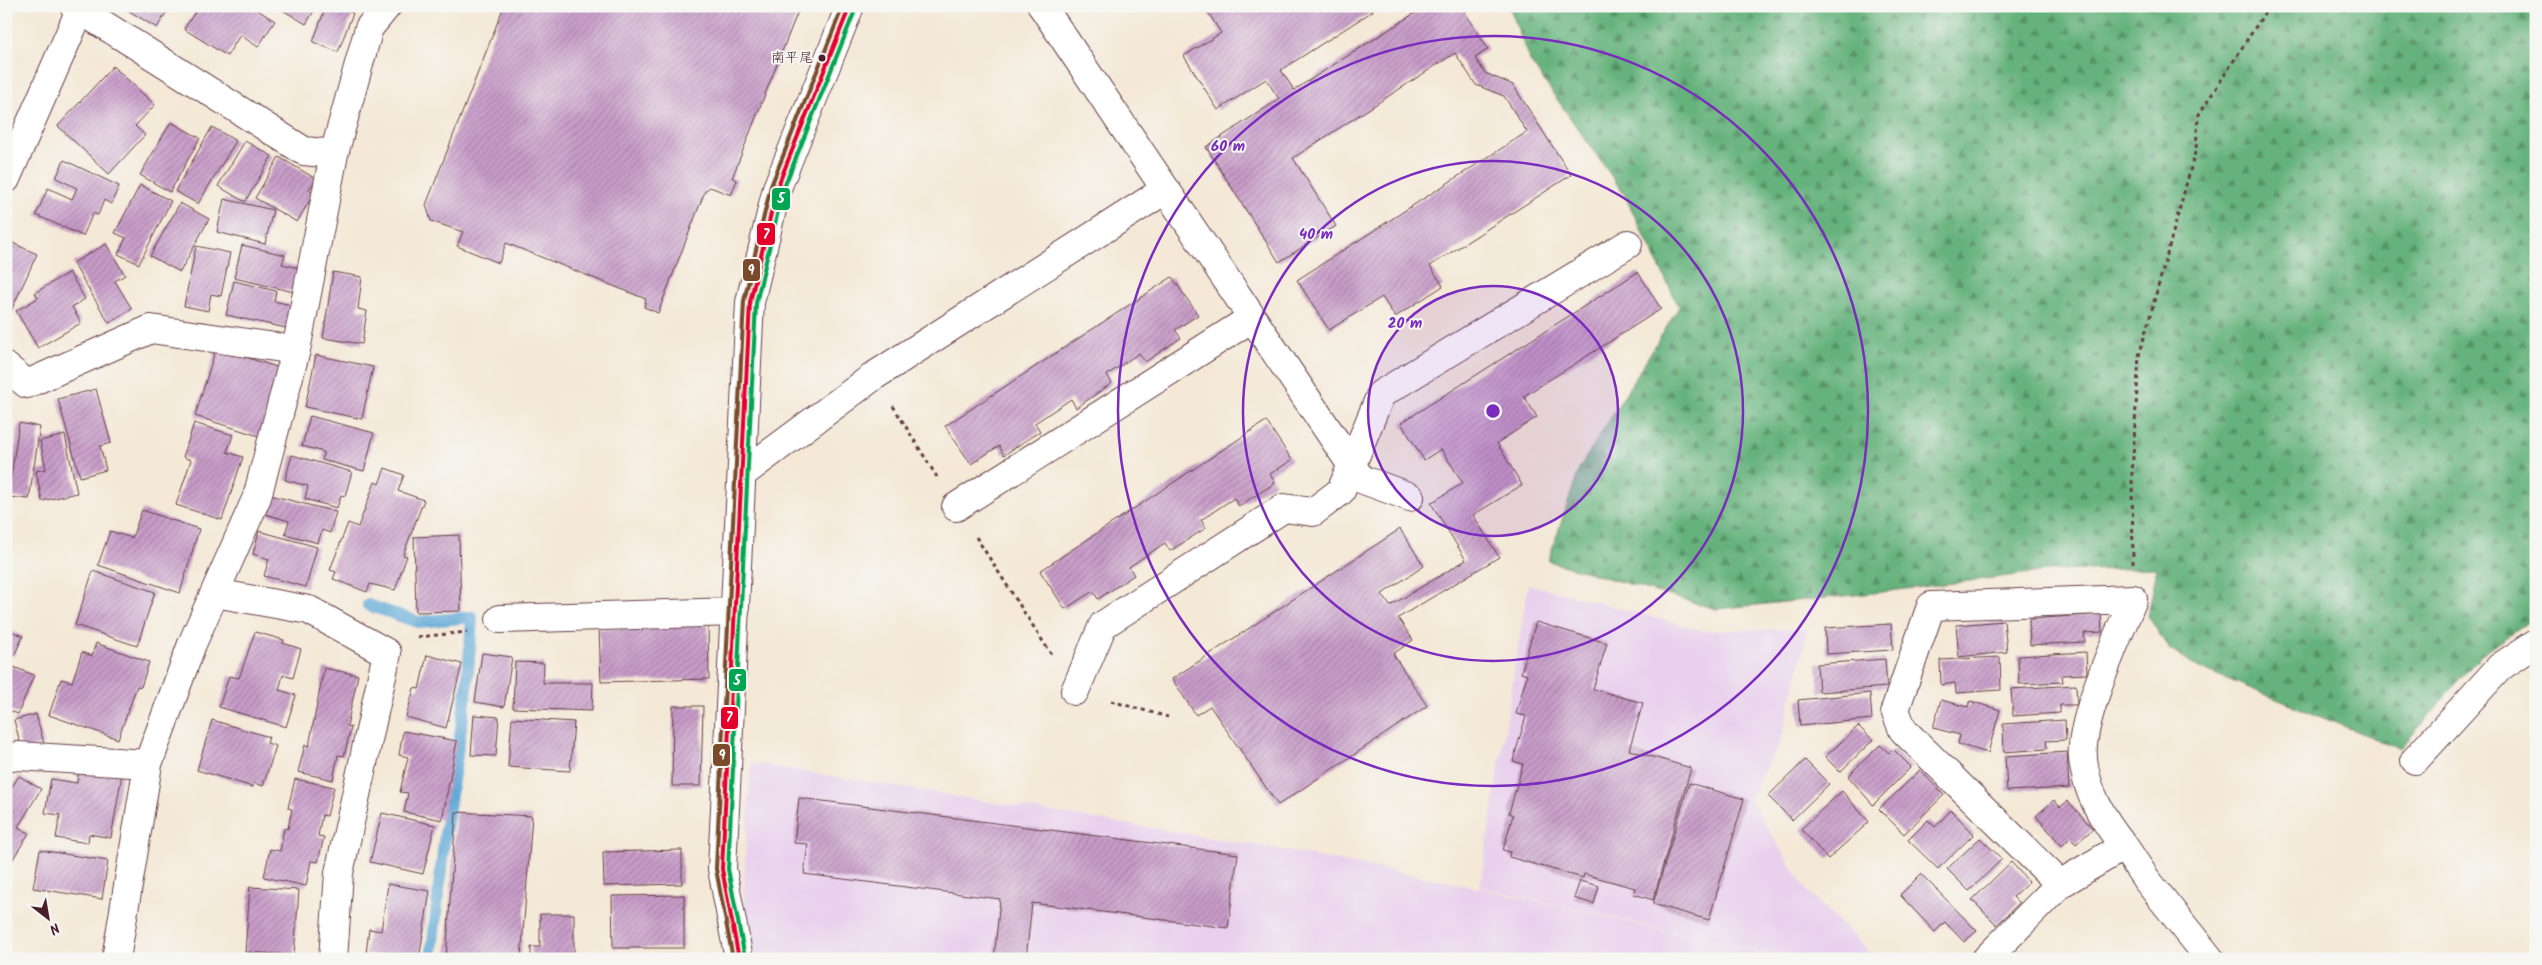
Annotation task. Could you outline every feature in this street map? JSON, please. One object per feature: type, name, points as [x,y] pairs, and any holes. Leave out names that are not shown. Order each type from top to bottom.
[{"type":"street","points":[[116,959],[148,764],[192,644],[257,497],[296,350],[334,154],[369,28],[387,6]]},
{"type":"street","points":[[738,959],[722,869],[750,302],[777,188],[850,6]]},
{"type":"street","points":[[1042,6],[1351,466],[1361,479],[1410,496]]},
{"type":"street","points":[[6,179],[77,8],[304,151],[334,154]]},
{"type":"street","points":[[742,474],[874,376],[1164,190]]},
{"type":"street","points":[[1075,691],[1103,625],[1284,508],[1313,512],[1341,491],[1381,394],[1628,244]]},
{"type":"street","points":[[956,507],[1252,318]]},
{"type":"street","points":[[6,367],[27,384],[150,329],[296,350]]},
{"type":"street","points":[[215,593],[309,610],[387,653],[339,873],[333,959]]},
{"type":"street","points":[[2060,884],[1903,730],[1895,710],[1931,606],[2133,599],[2088,717],[2082,757],[2089,791],[2108,827],[2124,846],[2146,879],[2210,959]]},
{"type":"street","points":[[500,619],[735,612]]},
{"type":"street","points":[[2415,760],[2500,667],[2536,643]]},
{"type":"street","points":[[6,758],[18,756],[148,764]]},
{"type":"street","points":[[1986,959],[2060,884],[2124,846]]},
{"type":"path","points":[[2133,599],[2132,474],[2138,356],[2196,149],[2198,116],[2269,6]]},
{"type":"path","points":[[874,376],[1075,691],[1168,716]]},
{"type":"path","points":[[387,653],[419,637],[483,630],[500,619]]},
{"type":"shaded area","points":[[1528,584],[1704,631],[1808,629],[1782,737],[1749,799],[1807,891],[1877,959],[1794,959],[1480,887]]},
{"type":"shaded area","points":[[751,763],[1272,848],[1479,888],[1788,959],[756,959],[743,892]]},
{"type":"green space","points":[[1509,6],[2536,6],[2536,617],[2480,656],[2400,749],[2195,666],[2169,649],[2148,616],[2157,568],[2048,571],[1874,593],[1716,609],[1548,561],[1580,467],[1679,307],[1624,194],[1530,61]]},
{"type":"building","points":[[121,6],[170,6],[157,28]]},
{"type":"building","points":[[199,6],[251,6],[275,21],[258,47],[240,35],[227,56],[184,29]]},
{"type":"building","points":[[276,6],[317,6],[306,24]]},
{"type":"building","points":[[326,6],[334,6],[353,13],[338,52],[313,42]]},
{"type":"building","points":[[504,6],[800,6],[732,178],[737,180],[731,195],[710,187],[705,191],[658,313],[644,307],[646,299],[506,243],[499,263],[457,246],[463,232],[431,221],[426,205]]},
{"type":"building","points":[[1204,6],[1370,6],[1373,11],[1281,70],[1294,90],[1426,6],[1461,6],[1488,49],[1475,58],[1485,73],[1513,85],[1571,175],[1430,266],[1443,286],[1395,317],[1382,297],[1329,330],[1297,280],[1527,132],[1504,96],[1476,85],[1455,53],[1293,158],[1336,226],[1279,262],[1206,147],[1279,99],[1266,79],[1218,110],[1184,56],[1221,33]]},
{"type":"building","points":[[113,66],[155,105],[135,126],[145,135],[109,174],[58,126]]},
{"type":"building","points":[[171,122],[200,138],[170,192],[140,175]]},
{"type":"building","points":[[212,127],[236,141],[198,204],[175,191]]},
{"type":"building","points":[[245,141],[272,156],[245,202],[218,186]]},
{"type":"building","points":[[279,157],[316,179],[309,190],[314,193],[297,222],[255,198]]},
{"type":"building","points":[[64,160],[119,186],[111,204],[104,200],[98,215],[93,213],[83,236],[36,215],[48,188],[72,199],[77,188],[56,178]]},
{"type":"building","points":[[140,185],[171,201],[139,264],[118,254],[126,238],[115,233]]},
{"type":"building","points":[[224,199],[273,210],[265,244],[217,232]]},
{"type":"building","points":[[180,203],[209,219],[180,272],[150,256]]},
{"type":"building","points":[[6,240],[37,254],[6,322]]},
{"type":"building","points":[[106,244],[125,275],[115,281],[132,309],[109,323],[73,263]]},
{"type":"building","points":[[242,245],[285,255],[282,264],[299,268],[294,292],[234,278]]},
{"type":"building","points":[[196,246],[230,253],[221,296],[211,294],[208,311],[184,306]]},
{"type":"building","points":[[69,272],[85,299],[72,307],[81,323],[38,348],[16,311],[38,298],[35,293]]},
{"type":"building","points":[[333,272],[362,277],[358,309],[367,311],[362,344],[323,338]]},
{"type":"building","points":[[1638,272],[1661,309],[1524,396],[1537,417],[1497,443],[1522,485],[1473,515],[1499,557],[1398,618],[1413,640],[1393,654],[1427,706],[1278,805],[1210,706],[1196,715],[1172,679],[1400,529],[1424,566],[1382,594],[1390,606],[1466,560],[1431,503],[1463,483],[1441,449],[1424,460],[1401,423]]},
{"type":"building","points":[[1172,277],[1198,315],[1175,330],[1181,338],[1145,362],[1139,353],[1107,375],[1112,383],[1076,408],[1071,399],[1035,423],[1040,431],[1004,455],[999,446],[971,464],[945,426]]},
{"type":"building","points":[[234,281],[276,291],[274,301],[291,305],[286,328],[226,315]]},
{"type":"building","points":[[216,348],[280,368],[259,436],[195,416]]},
{"type":"building","points":[[316,355],[373,367],[362,419],[305,407]]},
{"type":"building","points":[[96,389],[111,443],[100,446],[106,470],[80,477],[58,399]]},
{"type":"building","points":[[310,416],[374,433],[364,471],[322,460],[324,452],[302,446]]},
{"type":"building","points":[[1266,421],[1292,460],[1270,474],[1275,483],[1239,506],[1234,498],[1201,520],[1206,528],[1170,551],[1165,543],[1129,567],[1134,575],[1098,599],[1093,591],[1065,609],[1040,571]]},
{"type":"building","points":[[19,423],[40,427],[29,499],[8,497]]},
{"type":"building","points":[[194,423],[233,435],[227,452],[243,457],[222,520],[176,505],[191,460],[183,457]]},
{"type":"building","points":[[65,435],[77,493],[42,501],[36,471],[46,469],[40,441]]},
{"type":"building","points":[[292,455],[352,472],[345,496],[341,495],[337,508],[305,499],[308,486],[285,480]]},
{"type":"building","points":[[385,468],[404,475],[398,491],[424,500],[403,555],[407,556],[395,590],[370,584],[367,592],[333,579],[336,572],[330,570],[348,523],[358,527],[375,482],[379,484]]},
{"type":"building","points":[[270,495],[336,512],[330,533],[322,530],[318,543],[285,534],[289,521],[265,514]]},
{"type":"building","points":[[142,510],[199,529],[180,593],[98,565],[110,531],[132,538]]},
{"type":"building","points":[[259,531],[317,547],[306,587],[264,576],[269,559],[253,554]]},
{"type":"building","points":[[459,535],[461,611],[416,612],[414,537]]},
{"type":"building","points":[[93,571],[155,592],[137,646],[75,625]]},
{"type":"building","points":[[2101,614],[2102,632],[2084,633],[2085,642],[2030,645],[2029,619]]},
{"type":"building","points":[[2004,621],[2007,652],[1959,657],[1956,625]]},
{"type":"building","points":[[1536,622],[1607,643],[1593,689],[1643,703],[1629,750],[1691,768],[1653,900],[1634,894],[1635,888],[1584,874],[1583,878],[1509,857],[1510,852],[1503,850],[1513,815],[1509,813],[1523,764],[1513,761],[1526,716],[1516,714],[1527,675],[1521,673]]},
{"type":"building","points":[[1891,624],[1893,650],[1826,654],[1825,628]]},
{"type":"building","points":[[708,625],[709,679],[601,682],[599,629]]},
{"type":"building","points":[[6,629],[23,636],[14,656],[6,652]]},
{"type":"building","points":[[255,632],[284,640],[283,643],[301,649],[293,678],[283,675],[279,690],[296,695],[286,727],[219,707],[229,676],[239,678]]},
{"type":"building","points":[[96,643],[149,662],[141,687],[137,686],[118,739],[49,715],[61,679],[72,682],[82,652],[92,656]]},
{"type":"building","points":[[2086,652],[2087,674],[2062,675],[2063,682],[2019,684],[2018,656]]},
{"type":"building","points":[[482,653],[512,657],[504,707],[475,702]]},
{"type":"building","points":[[427,655],[462,664],[446,728],[406,717],[414,688],[419,689]]},
{"type":"building","points":[[2000,657],[2001,690],[1956,693],[1955,683],[1941,685],[1940,660]]},
{"type":"building","points":[[1885,659],[1887,687],[1819,692],[1817,664]]},
{"type":"building","points":[[515,662],[544,663],[543,683],[593,683],[592,711],[513,708]]},
{"type":"building","points":[[6,664],[34,675],[18,714],[8,710],[6,715]]},
{"type":"building","points":[[324,668],[358,675],[347,726],[351,727],[344,756],[338,755],[333,780],[298,772],[305,745],[309,746]]},
{"type":"building","points":[[2076,685],[2077,705],[2060,705],[2060,713],[2013,716],[2011,689]]},
{"type":"building","points":[[1870,693],[1872,719],[1800,726],[1798,700]]},
{"type":"building","points":[[1941,700],[1968,707],[1970,701],[2000,710],[1988,753],[1958,744],[1960,735],[1933,728]]},
{"type":"building","points":[[673,706],[703,706],[701,786],[672,786]]},
{"type":"building","points":[[36,714],[44,744],[22,750],[14,720]]},
{"type":"building","points":[[474,715],[499,717],[496,756],[471,755]]},
{"type":"building","points":[[512,718],[574,722],[570,771],[508,767]]},
{"type":"building","points":[[212,720],[269,737],[267,743],[276,746],[263,786],[254,783],[253,787],[197,770]]},
{"type":"building","points":[[2065,720],[2066,740],[2046,741],[2047,749],[2004,752],[2003,724]]},
{"type":"building","points":[[1858,726],[1873,740],[1840,772],[1825,757]]},
{"type":"building","points":[[403,731],[457,741],[442,820],[404,812],[408,793],[400,792],[408,757],[399,755]]},
{"type":"building","points":[[1880,745],[1889,753],[1893,749],[1911,767],[1873,805],[1848,776]]},
{"type":"building","points":[[2067,752],[2069,788],[2007,791],[2005,756]]},
{"type":"building","points":[[1805,760],[1829,784],[1792,820],[1768,796]]},
{"type":"building","points":[[79,767],[122,774],[111,838],[89,834],[88,843],[56,838],[60,815],[45,813],[51,779],[77,783]]},
{"type":"building","points":[[1920,770],[1944,795],[1904,834],[1879,809]]},
{"type":"building","points":[[19,776],[41,789],[18,827],[29,833],[8,867],[6,785],[11,788]]},
{"type":"building","points":[[295,779],[334,787],[327,816],[322,815],[318,836],[324,837],[318,862],[311,861],[306,886],[264,877],[270,849],[280,851],[284,828],[288,829],[292,809],[288,808]]},
{"type":"building","points":[[1689,783],[1744,799],[1709,920],[1653,904]]},
{"type":"building","points":[[1842,791],[1869,822],[1828,859],[1801,829]]},
{"type":"building","points":[[799,798],[1238,854],[1228,928],[1032,903],[1026,959],[994,959],[1000,899],[804,874],[808,844],[794,843]]},
{"type":"building","points":[[2054,800],[2060,807],[2068,801],[2093,829],[2076,844],[2070,838],[2062,846],[2036,816]]},
{"type":"building","points":[[1951,810],[1974,834],[1938,869],[1908,840],[1928,820],[1935,827]]},
{"type":"building","points":[[456,812],[532,816],[521,959],[446,959]]},
{"type":"building","points":[[382,813],[435,825],[423,874],[370,862]]},
{"type":"building","points":[[1980,838],[2002,859],[1969,891],[1947,869]]},
{"type":"building","points":[[40,850],[108,861],[102,899],[33,888]]},
{"type":"building","points":[[682,850],[682,884],[604,886],[603,852]]},
{"type":"building","points":[[2011,862],[2029,882],[2013,897],[2019,903],[1997,925],[1972,900]]},
{"type":"building","points":[[1921,874],[1977,931],[1964,942],[1945,922],[1935,932],[1900,895]]},
{"type":"building","points":[[1580,881],[1599,886],[1594,904],[1574,898]]},
{"type":"building","points":[[388,884],[430,891],[419,959],[397,959],[366,954],[369,929],[381,931]]},
{"type":"building","points":[[250,887],[299,890],[294,955],[245,952]]},
{"type":"building","points":[[684,895],[684,948],[613,948],[612,896]]},
{"type":"building","points":[[540,914],[574,914],[574,959],[531,959],[531,947],[540,947]]},
{"type":"building","points":[[704,955],[704,959],[607,959],[606,957]]},
{"type":"waterway","points":[[368,605],[418,622],[472,617],[467,688],[445,834],[431,959]]},
{"type":"transit line","name":"9","points":[[733,959],[716,869],[744,301],[771,186],[843,6]]},
{"type":"transit line","name":"7","points":[[739,959],[722,869],[750,302],[777,188],[850,6]]},
{"type":"transit line","name":"5","points":[[745,958],[728,869],[756,303],[783,190],[856,8]]},
{"type":"place","name":"南平尾","points":[[822,58]]}]
